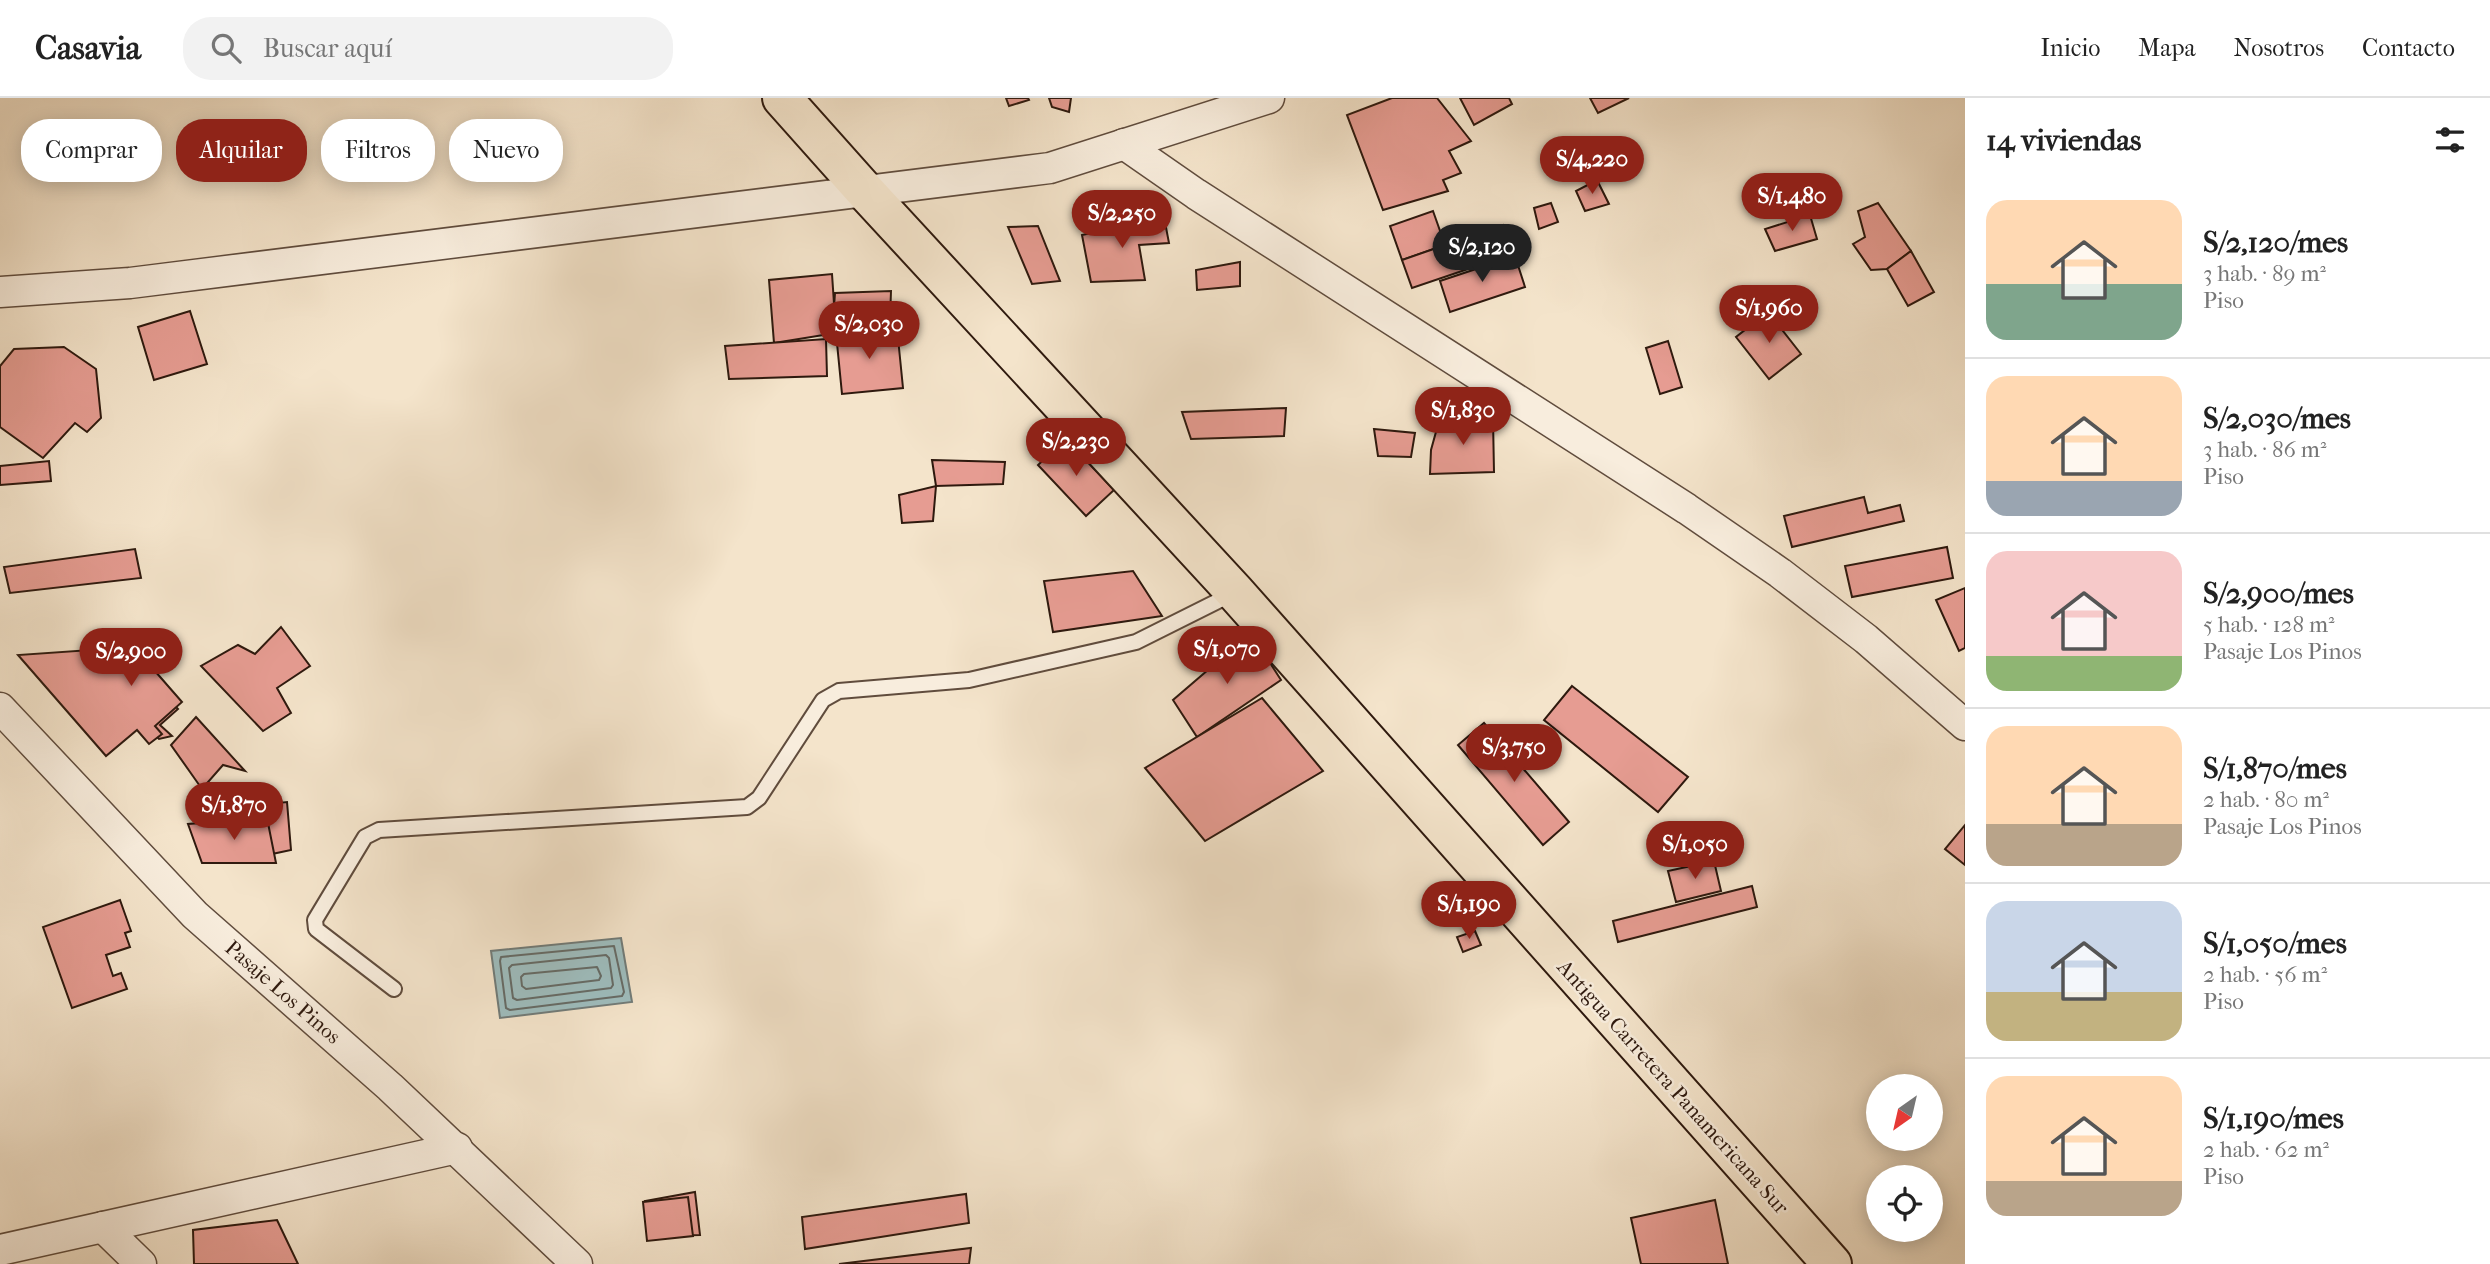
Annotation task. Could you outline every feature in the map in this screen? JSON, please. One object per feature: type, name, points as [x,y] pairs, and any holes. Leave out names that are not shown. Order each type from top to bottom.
[{"type":"highway","name":"Antigua Carretera Panamericana Sur","points":[[782,98],[1235,592],[1832,1264]]},
{"type":"street","points":[[0,292],[130,283],[1050,168],[1124,144],[1220,106],[1269,98]]},
{"type":"street","points":[[1124,144],[1196,194],[1687,509],[1780,573],[1866,639],[1965,725]]},
{"type":"street","name":"Pasaje Los Pinos","points":[[0,708],[195,915],[457,1148],[577,1264]]},
{"type":"street","points":[[0,1250],[457,1148]]},
{"type":"street","points":[[103,1227],[141,1264]]},
{"type":"lane","points":[[394,989],[316,929],[315,920],[365,837],[379,830],[747,807],[759,798],[823,700],[839,691],[969,680],[1136,642],[1235,592]]},
{"type":"water","points":[[621,938],[632,1002],[500,1018],[491,951]]},
{"type":"building","points":[[1006,98],[1028,98],[1029,100],[1009,106]]},
{"type":"building","points":[[1049,98],[1071,98],[1069,112],[1052,107]]},
{"type":"building","points":[[1392,98],[1437,98],[1471,141],[1449,151],[1461,173],[1443,180],[1448,191],[1383,210],[1347,115]]},
{"type":"building","points":[[1460,98],[1509,98],[1512,104],[1474,125]]},
{"type":"building","points":[[1590,98],[1629,98],[1598,113]]},
{"type":"building","points":[[1597,180],[1609,204],[1585,211],[1576,191]]},
{"type":"building","points":[[1551,203],[1558,222],[1539,229],[1534,208]]},
{"type":"building","points":[[1878,203],[1911,251],[1887,269],[1871,270],[1853,244],[1865,237],[1858,211]]},
{"type":"building","points":[[1433,211],[1445,245],[1402,260],[1390,226]]},
{"type":"building","points":[[1810,215],[1817,239],[1775,251],[1765,229]]},
{"type":"building","points":[[1164,217],[1169,243],[1139,245],[1145,280],[1091,282],[1082,235]]},
{"type":"building","points":[[1503,225],[1512,254],[1412,288],[1402,260]]},
{"type":"building","points":[[1038,226],[1060,281],[1032,284],[1008,227]]},
{"type":"building","points":[[1911,251],[1934,292],[1908,306],[1887,269]]},
{"type":"building","points":[[1515,256],[1525,287],[1450,312],[1440,281]]},
{"type":"building","points":[[1240,262],[1240,286],[1197,290],[1196,270]]},
{"type":"building","points":[[832,274],[836,333],[774,343],[769,280]]},
{"type":"building","points":[[891,291],[890,319],[833,321],[835,293]]},
{"type":"building","points":[[190,311],[207,364],[154,380],[138,327]]},
{"type":"building","points":[[1768,312],[1801,354],[1769,379],[1736,337]]},
{"type":"building","points":[[897,328],[903,388],[842,394],[836,333]]},
{"type":"building","points":[[826,339],[827,376],[729,379],[725,346]]},
{"type":"building","points":[[1668,341],[1682,387],[1660,394],[1646,348]]},
{"type":"building","points":[[64,347],[96,369],[101,418],[87,432],[75,423],[43,458],[0,427],[0,366],[14,349]]},
{"type":"building","points":[[1286,408],[1284,436],[1191,439],[1182,412]]},
{"type":"building","points":[[1493,419],[1494,472],[1430,474],[1431,450],[1439,421]]},
{"type":"building","points":[[1374,429],[1415,433],[1411,457],[1378,456]]},
{"type":"building","points":[[1066,439],[1114,490],[1086,516],[1038,465]]},
{"type":"building","points":[[932,460],[1005,462],[1003,484],[936,486]]},
{"type":"building","points":[[49,461],[51,481],[0,485],[0,466]]},
{"type":"building","points":[[936,486],[933,521],[902,523],[899,495]]},
{"type":"building","points":[[1864,497],[1868,513],[1900,505],[1904,521],[1792,547],[1784,516]]},
{"type":"building","points":[[1947,547],[1953,578],[1852,597],[1845,566]]},
{"type":"building","points":[[135,549],[141,578],[10,593],[4,567]]},
{"type":"building","points":[[1133,571],[1162,616],[1053,632],[1044,581]]},
{"type":"building","points":[[1965,588],[1965,648],[1959,651],[1936,600]]},
{"type":"building","points":[[281,627],[310,666],[277,688],[291,713],[263,731],[201,666],[238,645],[255,654]]},
{"type":"building","points":[[1251,633],[1281,680],[1197,737],[1173,700]]},
{"type":"building","points":[[94,645],[105,657],[118,648],[178,709],[160,725],[172,736],[159,739],[79,659]]},
{"type":"building","points":[[134,647],[182,702],[155,726],[162,734],[149,744],[137,730],[106,756],[18,655]]},
{"type":"building","points":[[1572,686],[1688,777],[1658,812],[1544,720]]},
{"type":"building","points":[[1262,698],[1323,771],[1205,841],[1145,768]]},
{"type":"building","points":[[196,717],[245,771],[223,765],[202,789],[171,745]]},
{"type":"building","points":[[1484,723],[1569,822],[1543,845],[1458,745]]},
{"type":"building","points":[[287,802],[291,850],[230,863],[195,812]]},
{"type":"building","points":[[267,818],[276,863],[202,863],[188,824]]},
{"type":"building","points":[[1965,825],[1965,865],[1945,849]]},
{"type":"building","points":[[1714,861],[1721,891],[1676,902],[1668,871]]},
{"type":"building","points":[[1752,886],[1757,907],[1618,942],[1613,921]]},
{"type":"building","points":[[120,900],[131,931],[125,933],[130,947],[106,955],[113,976],[121,973],[127,989],[72,1008],[43,927]]},
{"type":"building","points":[[1475,931],[1481,945],[1463,952],[1457,937]]},
{"type":"building","points":[[695,1192],[700,1235],[653,1236],[645,1201]]},
{"type":"building","points":[[966,1194],[969,1223],[805,1249],[802,1217]]},
{"type":"building","points":[[688,1197],[693,1236],[647,1241],[643,1202]]},
{"type":"building","points":[[1715,1200],[1728,1264],[1641,1264],[1631,1218]]},
{"type":"building","points":[[277,1220],[298,1264],[194,1264],[193,1230]]},
{"type":"building","points":[[971,1248],[969,1264],[839,1264]]}]
